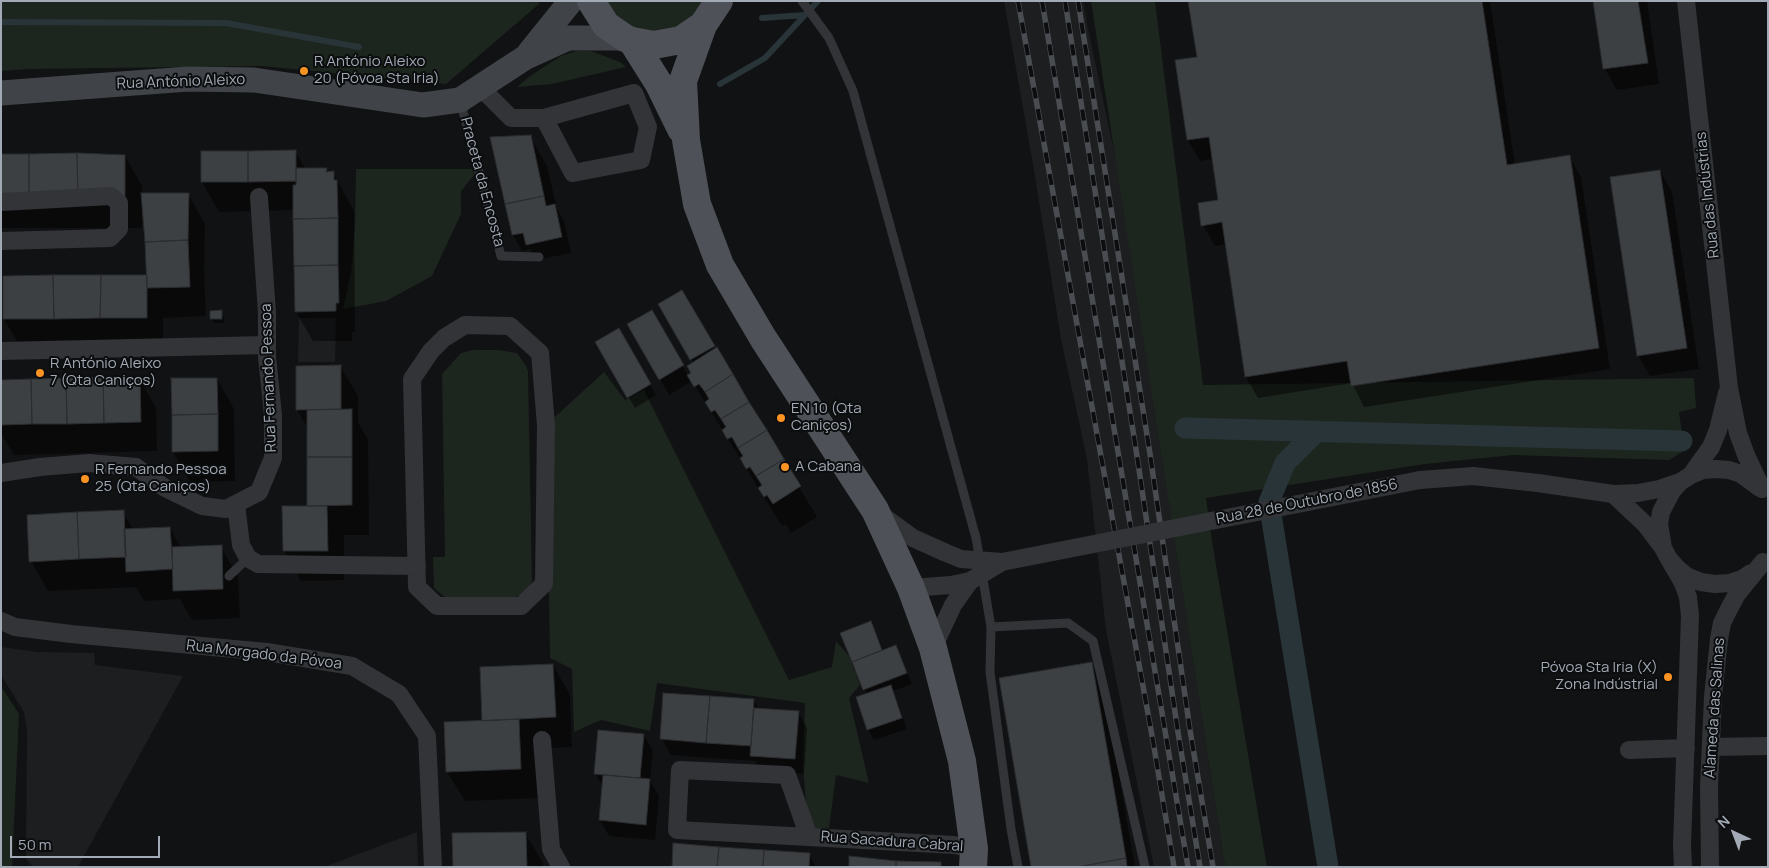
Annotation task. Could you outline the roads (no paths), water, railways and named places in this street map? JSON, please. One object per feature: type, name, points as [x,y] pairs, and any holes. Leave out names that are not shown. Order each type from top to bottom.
[{"type":"main road","points":[[590,1],[606,25],[628,40],[659,84],[686,140]]},
{"type":"main road","points":[[719,2],[703,25],[683,81],[686,140],[698,204],[720,266],[763,338],[876,510],[911,588],[933,648],[962,761],[973,858]]},
{"type":"main road","points":[[628,40],[654,45],[681,40],[703,25]]},
{"type":"street","name":"Rua António Aleixo","points":[[526,57],[570,1]]},
{"type":"street","name":"Rua das Indústrias","points":[[1686,1],[1729,388],[1738,433],[1746,455],[1765,494]]},
{"type":"street","name":"Rua António Aleixo","points":[[1,93],[188,79],[254,80],[423,105],[470,93],[526,57],[568,38],[628,40]]},
{"type":"street","points":[[470,93],[511,118],[544,118],[634,93],[648,127],[641,160],[573,174],[544,118]]},
{"type":"street","points":[[1,202],[111,196],[118,203],[119,229],[110,238],[1,241]]},
{"type":"street","name":"Rua Fernando Pessoa","points":[[1,473],[40,467],[90,463],[136,467],[165,488],[202,506],[226,510],[258,492],[273,458],[273,415],[260,197]]},
{"type":"street","points":[[466,325],[510,326],[540,353],[546,425],[544,584],[520,606],[437,606],[417,587],[417,566],[412,378],[431,351],[444,338],[466,325]]},
{"type":"street","points":[[1,351],[268,345]]},
{"type":"street","name":"Rua das Indústrias","points":[[1666,553],[1659,524],[1665,501],[1711,447],[1718,430],[1729,388]]},
{"type":"street","name":"Rua 28 de Outubro de 1856","points":[[876,510],[913,538],[944,552],[961,559],[1002,562],[1420,480],[1473,476],[1613,494],[1638,493],[1659,489],[1703,470],[1716,468],[1742,474],[1752,480],[1765,494]]},
{"type":"street","points":[[1613,494],[1646,524],[1678,569],[1688,577],[1701,582],[1729,583],[1742,579],[1753,572],[1765,558]]},
{"type":"street","points":[[236,504],[241,545],[248,558],[258,564],[417,566]]},
{"type":"street","name":"Alameda das Salinas","points":[[1666,553],[1688,598],[1690,616],[1683,867]]},
{"type":"street","name":"Alameda das Salinas","points":[[1710,867],[1708,843],[1713,697],[1722,624],[1737,594],[1765,558]]},
{"type":"street","name":"Rua 28 de Outubro de 1856","points":[[911,588],[951,585],[970,581],[1002,562]]},
{"type":"street","name":"Rua 28 de Outubro de 1856","points":[[933,648],[953,605],[970,581]]},
{"type":"street","name":"Rua Morgado da Póvoa","points":[[1,621],[15,627],[266,652],[352,666],[399,694],[427,736],[433,867]]},
{"type":"street","points":[[542,740],[552,849],[561,867]]},
{"type":"street","points":[[1711,747],[1768,746]]},
{"type":"street","points":[[1628,750],[1686,748]]},
{"type":"street","name":"Rua Sacadura Cabral","points":[[810,837],[787,775],[680,770],[677,830],[954,845],[973,858]]},
{"type":"lane","points":[[803,2],[829,38],[852,91],[976,538],[991,628],[990,672],[1011,829],[1018,867]]},
{"type":"lane","name":"Praceta da Encosta","points":[[470,93],[501,256],[539,257]]},
{"type":"lane","points":[[229,576],[248,558]]},
{"type":"lane","points":[[991,628],[1068,623],[1093,641],[1145,867]]},
{"type":"waterway","points":[[720,84],[765,58],[818,1]]},
{"type":"waterway","points":[[762,18],[805,15]]},
{"type":"waterway","points":[[1,22],[226,23],[359,47]]},
{"type":"waterway","points":[[1185,428],[1682,441]]},
{"type":"waterway","points":[[1317,431],[1285,463],[1269,502],[1328,867]]},
{"type":"railway","points":[[1018,1],[1153,741],[1174,867]]},
{"type":"railway","points":[[1042,1],[1188,867]]},
{"type":"railway","points":[[1065,1],[1200,867]]},
{"type":"railway","points":[[1078,1],[1150,454],[1190,730],[1213,867]]},
{"type":"place","name":"R António Aleixo 20 (Póvoa Sta Iria)","points":[[304,71]]},
{"type":"place","name":"R António Aleixo 7 (Qta Caniços)","points":[[40,373]]},
{"type":"place","name":"EN 10 (Qta Caniços)","points":[[781,418]]},
{"type":"place","name":"A Cabana","points":[[785,467]]},
{"type":"place","name":"R Fernando Pessoa 25 (Qta Caniços)","points":[[85,479]]},
{"type":"place","name":"Póvoa Sta Iria (X) Zona Indústrial","points":[[1668,677]]}]
